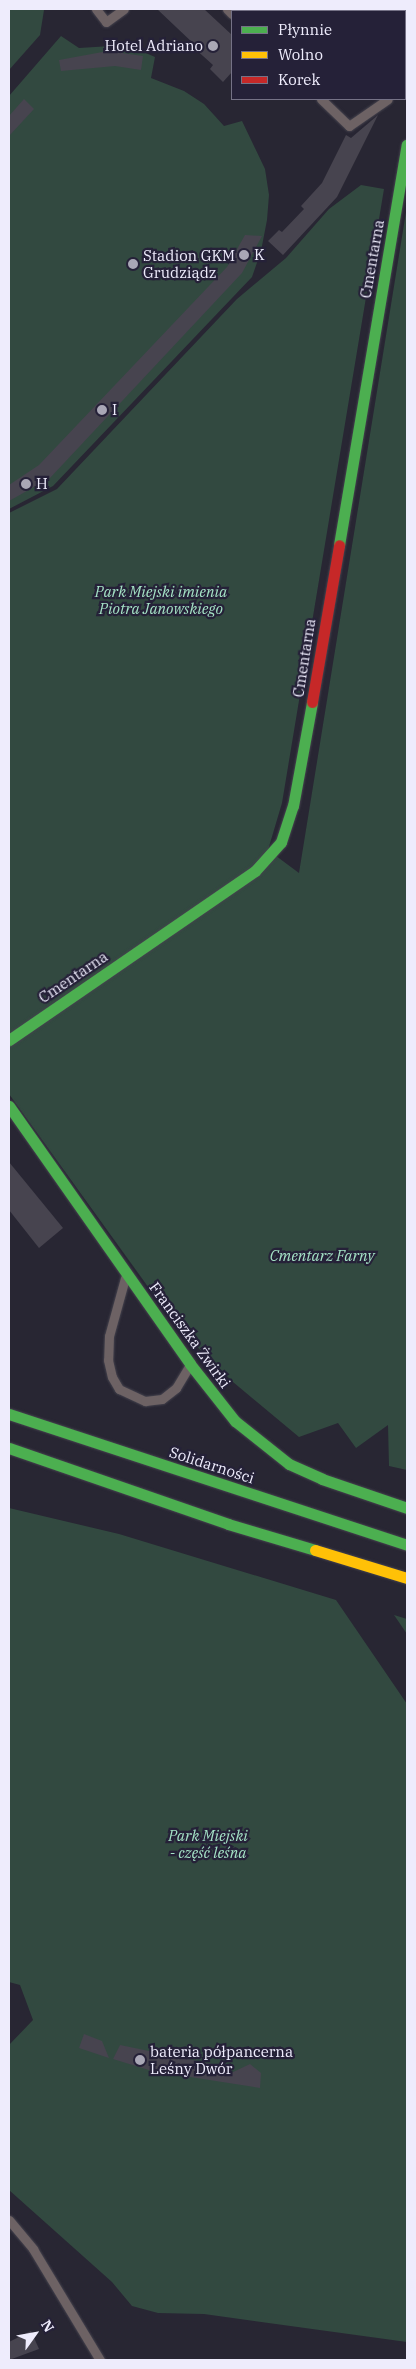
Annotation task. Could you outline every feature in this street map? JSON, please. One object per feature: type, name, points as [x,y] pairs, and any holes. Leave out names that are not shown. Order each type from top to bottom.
[{"type":"street","name":"Cmentarna","points":[[9,1040],[255,871],[281,842],[293,806],[303,753],[407,145]]},
{"type":"street","name":"Franciszka Żwirki","points":[[9,1106],[190,1364],[235,1422],[289,1464],[322,1479],[407,1508]]},
{"type":"street","name":"Solidarności","points":[[9,1414],[407,1545]]},
{"type":"street","points":[[9,1448],[228,1524],[407,1578]]},
{"type":"lane","points":[[96,9],[106,22],[124,9]]},
{"type":"lane","points":[[321,100],[348,126],[387,100]]},
{"type":"lane","points":[[126,1273],[109,1336],[108,1360],[112,1377],[119,1389],[145,1401],[162,1399],[176,1388],[190,1364]]},
{"type":"lane","points":[[9,2220],[33,2249],[100,2360]]},
{"type":"green space","points":[[9,9],[44,10],[40,35],[9,70]]},
{"type":"green space","points":[[262,9],[405,9],[335,10]]},
{"type":"green space","name":"Stadion GKM Grudziądz","points":[[61,36],[79,48],[127,45],[155,57],[151,78],[184,91],[204,104],[224,126],[242,121],[265,169],[269,195],[267,220],[261,251],[252,277],[53,486],[9,509],[9,96]]},
{"type":"green space","points":[[361,185],[384,189],[282,803],[268,850],[299,873],[407,206],[407,1470],[389,1466],[388,1425],[356,1448],[338,1423],[299,1437],[233,1382],[177,1327],[9,1094],[9,513],[57,489],[237,299],[286,258],[329,209]]},
{"type":"green space","name":"Park Miejski - część leśna","points":[[9,1508],[119,1534],[336,1600],[407,1704],[407,2342],[204,2314],[158,2313],[132,2306],[112,2282],[9,2190],[9,2045],[33,2020],[20,1985],[9,1982]]},
{"type":"green space","points":[[394,1615],[407,1619],[407,1634]]},
{"type":"building","name":"Hotel Adriano","points":[[157,9],[204,9],[231,34],[231,73],[223,82],[210,69],[213,65],[193,47],[195,45]]},
{"type":"building","points":[[108,51],[143,56],[141,70],[115,66],[61,71],[59,60]]},
{"type":"building","points":[[24,99],[34,109],[9,136],[9,116]]},
{"type":"building","points":[[378,115],[337,197],[283,255],[268,241],[279,230],[282,232],[304,209],[301,206],[322,183],[346,135],[351,138]]},
{"type":"building","points":[[245,235],[262,236],[242,273],[50,478],[9,501],[9,485],[39,465],[227,267]]},
{"type":"building","points":[[9,1162],[63,1228],[39,1248],[9,1210]]},
{"type":"building","points":[[84,2034],[102,2041],[109,2058],[79,2048]]},
{"type":"building","name":"bateria półpancerna Leśny Dwór","points":[[120,2045],[217,2065],[229,2074],[250,2064],[261,2073],[260,2088],[152,2071],[113,2059]]},
{"type":"building","points":[[31,2331],[39,2349],[9,2360],[9,2342]]},
{"type":"traffic: fast","points":[[339,545],[407,145]]},
{"type":"traffic: fast","points":[[9,1040],[255,871],[281,842],[293,806],[312,702]]},
{"type":"traffic: fast","points":[[9,1106],[190,1364],[235,1421],[289,1464],[322,1479],[407,1508]]},
{"type":"traffic: fast","points":[[9,1414],[407,1545]]},
{"type":"traffic: fast","points":[[9,1448],[228,1524],[315,1550]]},
{"type":"traffic: slow","points":[[315,1550],[407,1578]]},
{"type":"traffic: jam","points":[[312,702],[339,545]]},
{"type":"place","name":"Hotel Adriano","points":[[213,46]]},
{"type":"place","name":"K","points":[[244,255]]},
{"type":"place","name":"Stadion GKM Grudziądz","points":[[133,264]]},
{"type":"place","name":"I","points":[[102,410]]},
{"type":"place","name":"H","points":[[26,484]]},
{"type":"place","name":"bateria półpancerna Leśny Dwór","points":[[140,2060]]},
{"type":"park label","name":"Park Miejski imienia Piotra Janowskiego","points":[[161,600]]},
{"type":"park label","name":"Cmentarz Farny","points":[[322,1256]]}]
